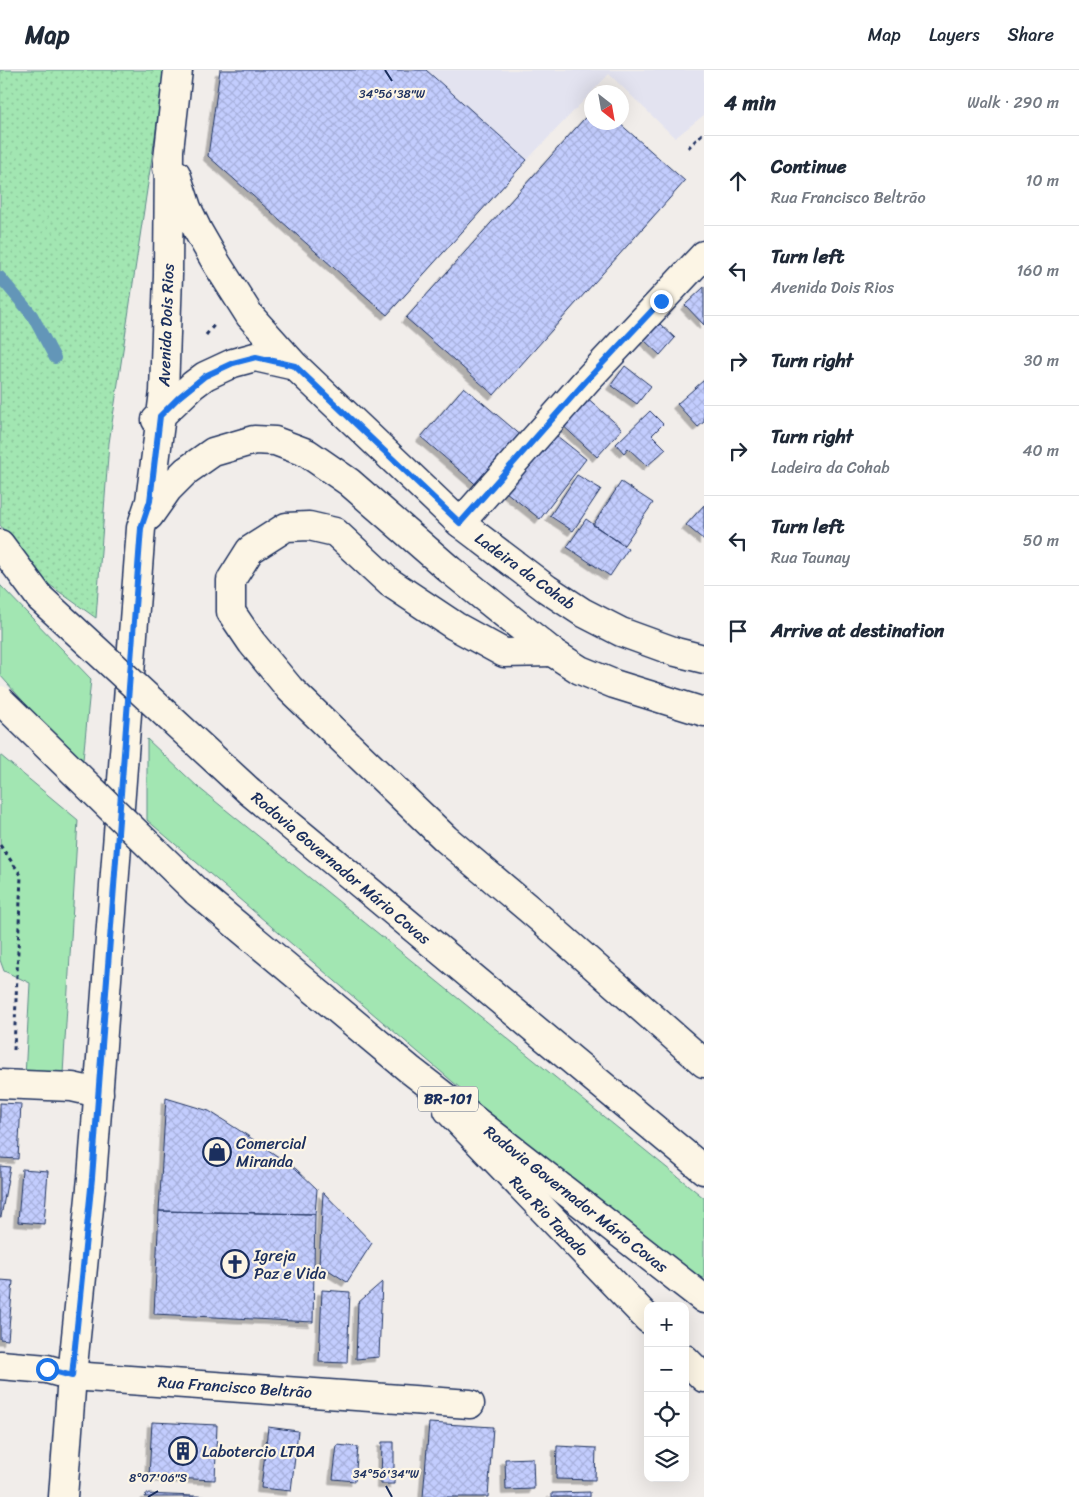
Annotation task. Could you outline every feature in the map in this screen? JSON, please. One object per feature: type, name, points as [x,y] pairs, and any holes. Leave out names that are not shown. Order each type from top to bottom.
[{"type":"main road","name":"Avenida Dois Rios","points":[[63,1497],[72,1376],[99,1093],[141,528],[136,499],[153,269],[178,70]]},
{"type":"main road","name":"Avenida Dois Rios","points":[[141,528],[150,501],[164,392],[169,151]]},
{"type":"main road","name":"Ladeira da Cohab","points":[[169,151],[188,208],[217,264],[250,316],[295,366],[460,523],[547,589],[582,612],[621,632],[676,652],[704,659]]},
{"type":"main road","points":[[460,523],[586,381],[704,255]]},
{"type":"main road","points":[[142,437],[160,416],[193,384],[205,376],[233,363],[256,357],[295,366]]},
{"type":"main road","points":[[141,528],[168,489],[186,471],[213,452],[254,440],[275,441],[307,454],[349,482],[450,570],[552,652],[580,670],[614,684],[704,712]]},
{"type":"main road","points":[[552,652],[504,653],[455,626],[389,582],[335,532],[308,526],[286,527],[250,550],[231,580],[231,612],[252,643],[290,689],[446,839],[542,920],[704,1063]]},
{"type":"main road","name":"Rodovia Governador Mário Covas","points":[[0,544],[40,598],[248,791],[704,1170]]},
{"type":"main road","name":"Rodovia Governador Mário Covas","points":[[0,700],[197,892],[409,1069],[704,1299]]},
{"type":"main road","name":"Rua Rio Tapado","points":[[409,1069],[644,1315]]},
{"type":"main road","points":[[7,1085],[72,1087],[99,1093]]},
{"type":"main road","points":[[689,1363],[704,1378]]},
{"type":"main road","name":"Rua Francisco Beltrão","points":[[0,1365],[47,1369],[72,1376],[470,1404]]},
{"type":"path","points":[[688,148],[704,132]]},
{"type":"path","points":[[0,844],[21,875],[7,1085]]},
{"type":"shaded area","points":[[426,70],[704,70],[704,115],[675,138],[629,93],[629,85],[620,85],[609,74],[599,85],[584,85],[584,100],[527,160]]},
{"type":"green space","points":[[0,70],[165,70],[109,443],[96,618],[40,578],[0,525]]},
{"type":"green space","points":[[0,585],[91,679],[83,760],[37,717],[0,675]]},
{"type":"green space","points":[[147,739],[199,788],[704,1198],[704,1280],[597,1200],[481,1106],[147,820]]},
{"type":"green space","points":[[0,755],[78,820],[63,1074],[25,1077],[30,983],[4,971],[0,960]]},
{"type":"building","points":[[220,70],[426,70],[527,160],[387,315],[208,156]]},
{"type":"building","points":[[584,119],[584,130],[627,130],[685,181],[494,395],[406,318]]},
{"type":"building","points":[[704,287],[704,325],[685,305]]},
{"type":"building","points":[[660,324],[675,338],[660,355],[644,340]]},
{"type":"building","points":[[625,366],[651,386],[637,404],[611,385]]},
{"type":"building","points":[[704,380],[704,422],[698,427],[677,404]]},
{"type":"building","points":[[464,387],[523,437],[480,488],[421,437]]},
{"type":"building","points":[[584,395],[622,429],[597,457],[559,422]]},
{"type":"building","points":[[650,411],[663,424],[652,435],[666,449],[647,466],[628,448],[624,453],[616,444]]},
{"type":"building","points":[[552,432],[586,459],[540,519],[506,492]]},
{"type":"building","points":[[577,475],[601,489],[573,531],[550,516]]},
{"type":"building","points":[[621,482],[653,503],[624,545],[593,525]]},
{"type":"building","points":[[704,505],[704,540],[686,525]]},
{"type":"building","points":[[586,519],[628,549],[610,576],[567,547]]},
{"type":"building","name":"Comercial Miranda","points":[[166,1098],[209,1111],[296,1169],[317,1189],[315,1214],[159,1211]]},
{"type":"building","points":[[0,1103],[21,1104],[18,1159],[0,1158]]},
{"type":"building","points":[[0,1166],[10,1167],[1,1217],[0,1217]]},
{"type":"building","points":[[22,1169],[48,1171],[44,1224],[18,1222]]},
{"type":"building","points":[[323,1192],[372,1243],[347,1282],[319,1264]]},
{"type":"building","name":"Igreja Paz e Vida","points":[[159,1211],[315,1214],[313,1322],[154,1314]]},
{"type":"building","points":[[0,1280],[13,1281],[8,1340],[0,1339]]},
{"type":"building","points":[[382,1282],[379,1357],[356,1359],[358,1303]]},
{"type":"building","points":[[322,1290],[350,1292],[347,1363],[319,1362]]},
{"type":"building","name":"Labotercio LTDA","points":[[152,1422],[217,1425],[215,1480],[149,1477]]},
{"type":"building","points":[[429,1423],[493,1427],[488,1497],[423,1497]]},
{"type":"building","points":[[268,1427],[298,1431],[291,1491],[261,1488]]},
{"type":"building","points":[[382,1442],[394,1442],[394,1484],[381,1484]]},
{"type":"building","points":[[337,1445],[358,1447],[355,1481],[333,1479]]},
{"type":"building","points":[[557,1446],[596,1448],[595,1480],[556,1479]]},
{"type":"building","points":[[533,1458],[534,1489],[506,1490],[505,1459]]},
{"type":"building","points":[[590,1492],[590,1497],[552,1497],[552,1493]]},
{"type":"building","points":[[146,1494],[217,1497],[145,1497]]},
{"type":"waterway","points":[[0,277],[32,315],[55,358]]},
{"type":"place","name":"Comercial Miranda","points":[[217,1152]]},
{"type":"place","name":"Igreja Paz e Vida","points":[[235,1264]]},
{"type":"place","name":"Labotercio LTDA","points":[[183,1451]]},
{"type":"route","points":[[47,1369],[72,1376],[99,1093],[141,528],[150,501],[160,416],[193,384],[205,376],[233,363],[256,357],[295,366],[460,523],[586,381],[661,301]]}]
